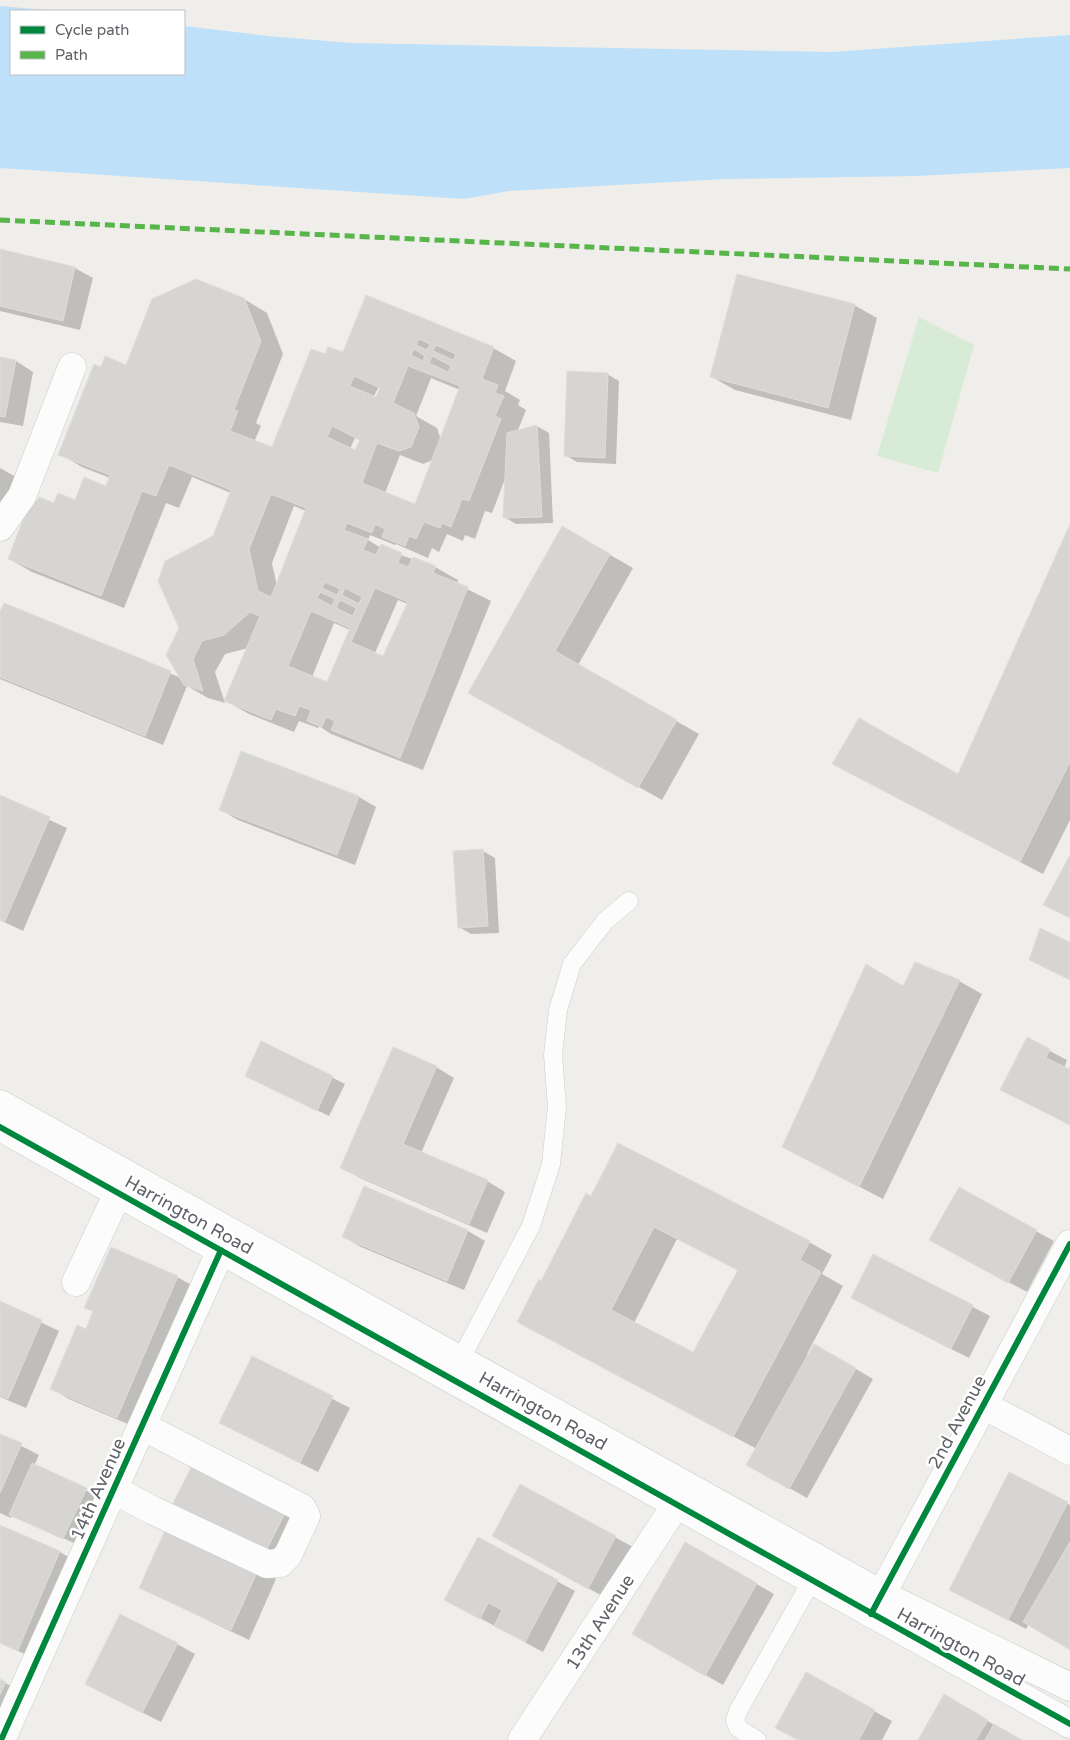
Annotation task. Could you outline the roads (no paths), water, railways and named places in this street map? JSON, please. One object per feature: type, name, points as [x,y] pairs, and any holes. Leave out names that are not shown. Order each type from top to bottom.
[{"type":"street","points":[[0,528],[22,496],[72,367]]},
{"type":"street","points":[[0,1104],[456,1368],[876,1604],[1070,1687]]},
{"type":"street","name":"Harrington Road","points":[[0,1127],[221,1250],[456,1368],[678,1503],[812,1580],[876,1604],[1070,1724]]},
{"type":"street","points":[[76,1282],[118,1193]]},
{"type":"street","name":"2nd Avenue","points":[[876,1604],[1070,1244]]},
{"type":"street","name":"14th Avenue","points":[[1,1740],[221,1250]]},
{"type":"street","points":[[983,1405],[1070,1451]]},
{"type":"street","points":[[114,1490],[267,1564],[280,1563],[288,1555],[306,1516],[302,1508],[142,1426]]},
{"type":"street","name":"13th Avenue","points":[[522,1740],[678,1503]]},
{"type":"lane","points":[[456,1368],[531,1226],[551,1164],[557,1107],[553,1055],[558,1010],[572,964],[605,921],[629,901]]},
{"type":"lane","points":[[757,1740],[738,1728],[735,1720],[738,1711],[812,1580]]},
{"type":"water","points":[[0,6],[46,10],[10,10],[10,75],[185,75],[185,26],[351,43],[832,52],[1070,35],[1070,168],[916,176],[724,179],[509,191],[464,199],[0,168]]}]
